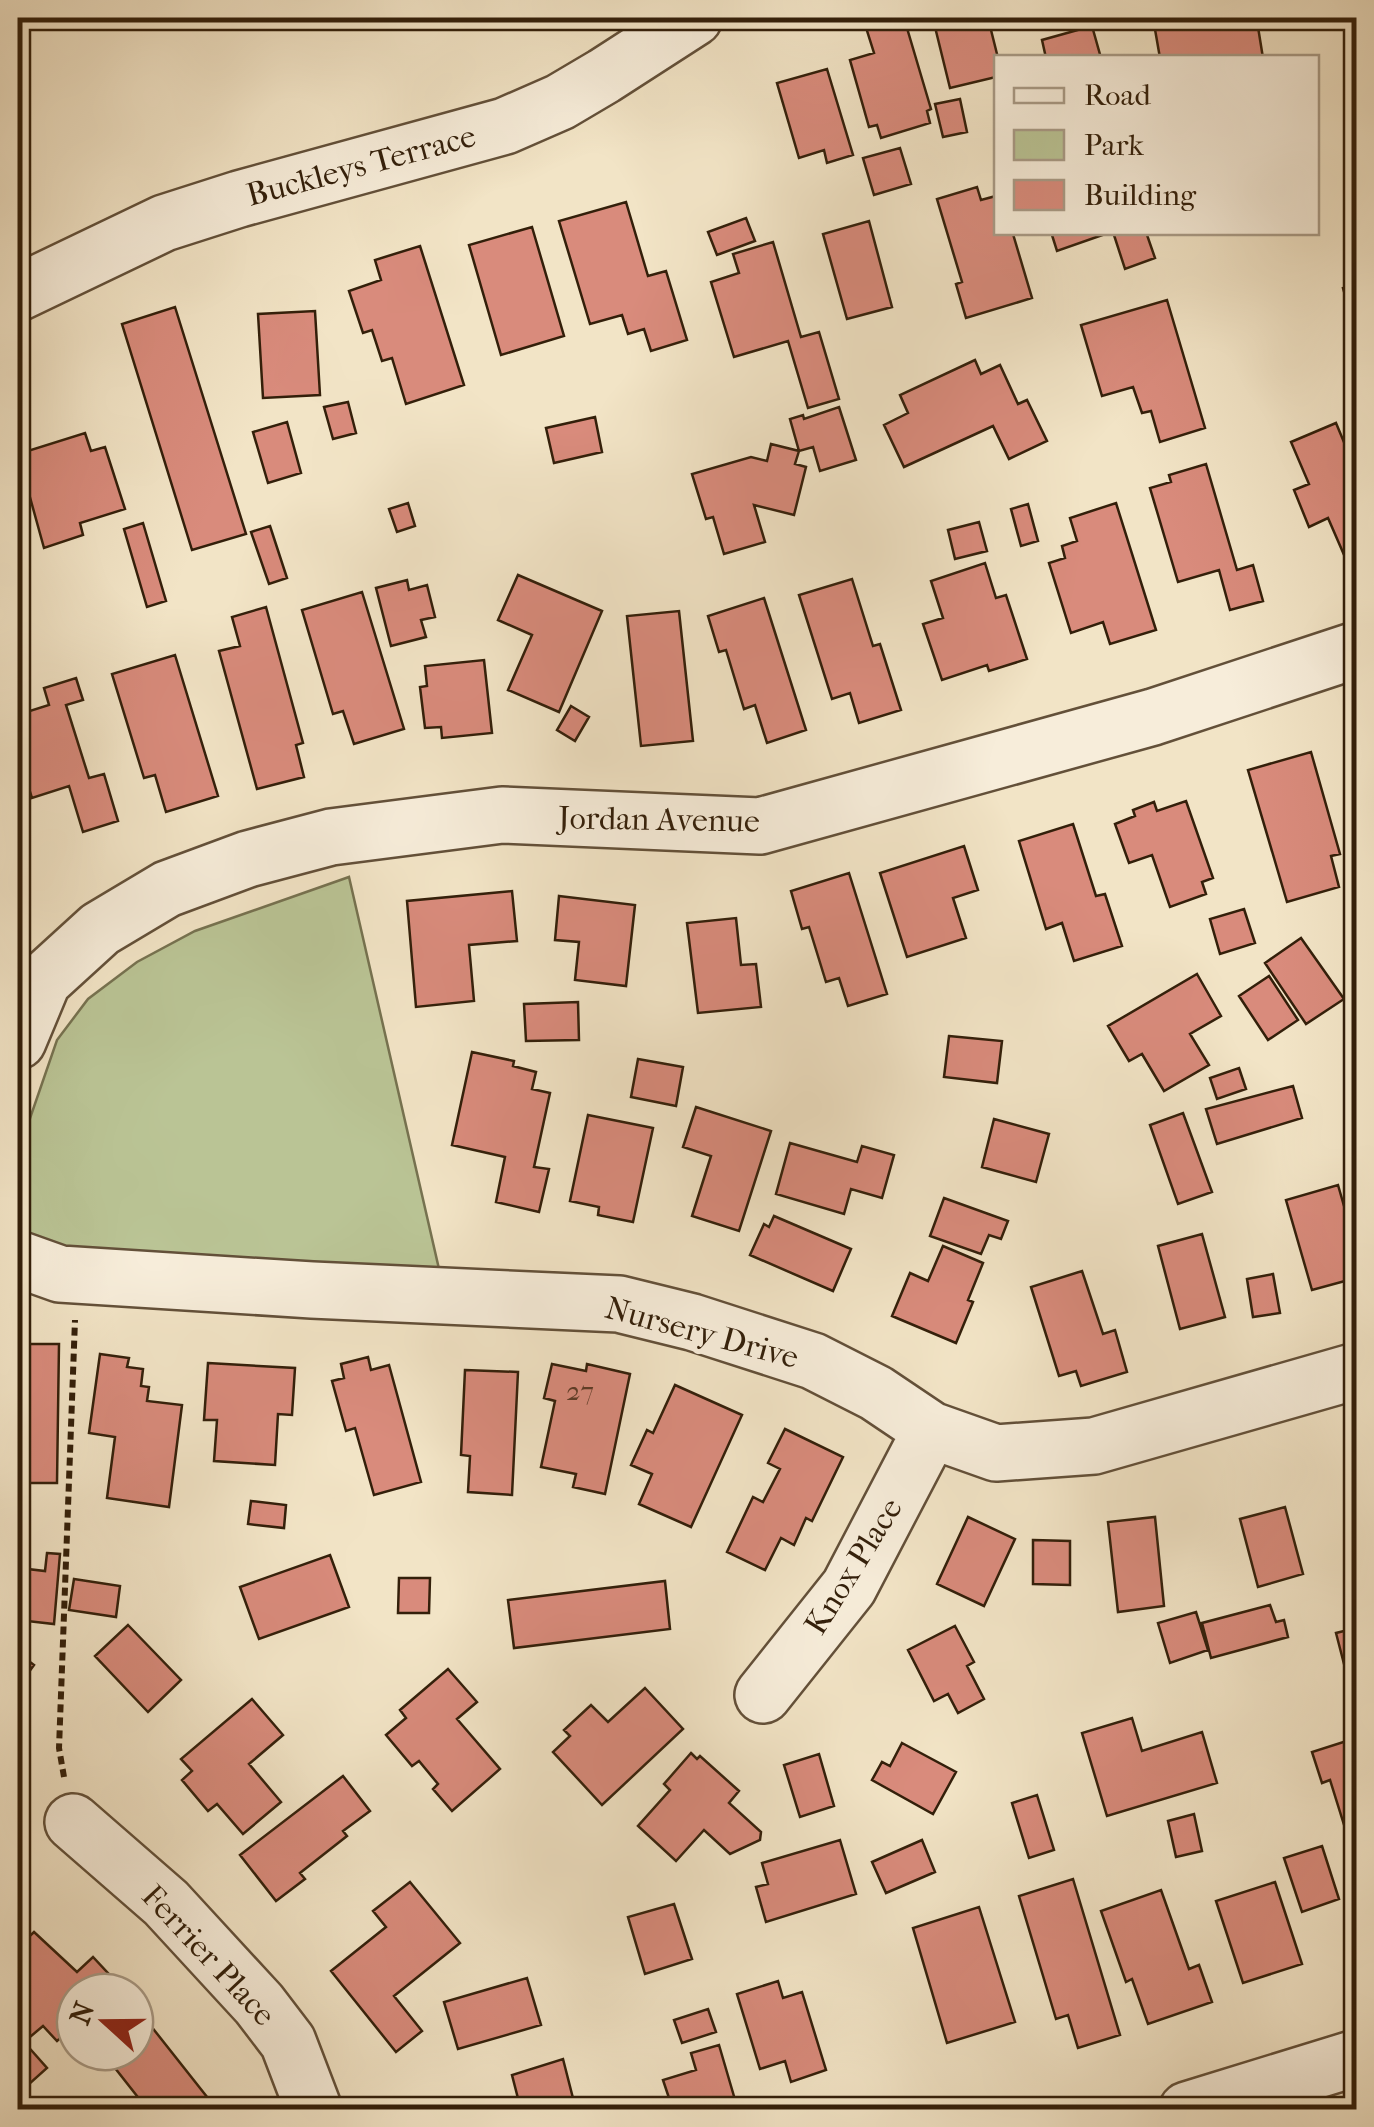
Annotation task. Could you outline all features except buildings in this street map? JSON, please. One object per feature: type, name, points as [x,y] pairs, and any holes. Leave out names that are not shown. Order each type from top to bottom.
[{"type":"street","name":"Buckleys Terrace","points":[[18,293],[164,223],[504,126],[590,85],[694,18]]},
{"type":"street","name":"Jordan Avenue","points":[[18,1041],[42,981],[100,929],[167,890],[248,859],[331,837],[502,816],[760,826],[1153,717],[1356,650]]},
{"type":"street","name":"Nursery Drive","points":[[18,1259],[60,1274],[618,1304],[692,1322],[814,1361],[876,1393],[931,1430],[996,1453],[1094,1446],[1356,1372]]},
{"type":"street","name":"Knox Place","points":[[763,1694],[848,1586],[931,1430]]},
{"type":"street","name":"Ferrier Place","points":[[73,1822],[166,1903],[258,2004],[288,2042],[314,2110]]},
{"type":"street","points":[[1187,2110],[1356,2058]]},
{"type":"path","points":[[73,1822],[59,1748],[75,1318]]},
{"type":"green space","points":[[349,877],[439,1269],[42,1249],[18,1225],[18,1153],[57,1040],[88,999],[137,962],[195,931]]}]
